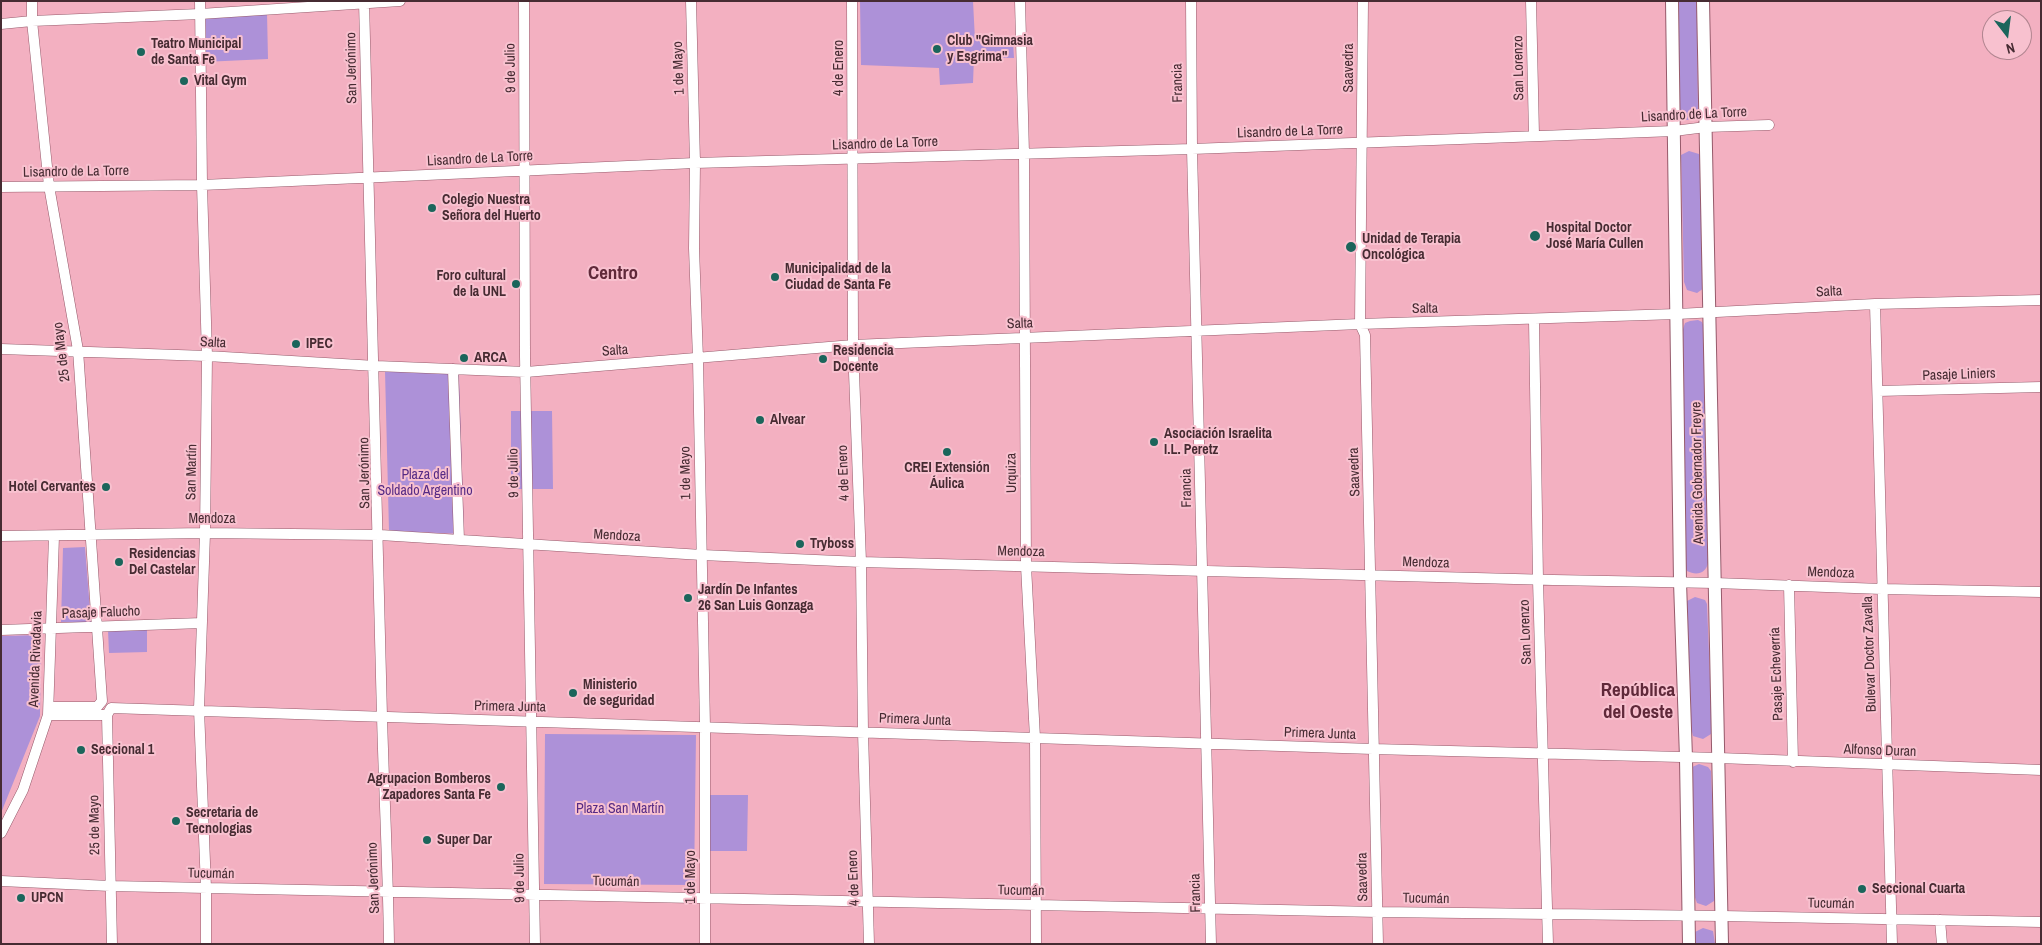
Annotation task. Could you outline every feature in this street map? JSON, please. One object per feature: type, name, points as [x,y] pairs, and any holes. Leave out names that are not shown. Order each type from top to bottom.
[{"type":"main road","name":"Avenida Gobernador Freyre","points":[[1672,1],[1680,582],[1686,758],[1689,944]]},
{"type":"main road","name":"Avenida Gobernador Freyre","points":[[1703,1],[1722,944]]},
{"type":"street","name":"25 de Mayo","points":[[32,1],[32,21],[49,186],[78,350],[102,702],[97,707],[49,711]]},
{"type":"street","name":"San Martín","points":[[200,1],[202,185],[208,356],[206,533],[199,709],[206,888],[206,944]]},
{"type":"street","points":[[1,24],[400,1]]},
{"type":"street","name":"9 de Julio","points":[[524,1],[526,372],[535,944]]},
{"type":"street","name":"1 de Mayo","points":[[691,1],[695,163],[694,248],[702,555],[705,944]]},
{"type":"street","name":"4 de Enero","points":[[852,1],[853,345],[861,562],[863,732],[869,944]]},
{"type":"street","name":"Urquiza","points":[[1020,1],[1024,154],[1026,566],[1035,738],[1036,944]]},
{"type":"street","name":"Francia","points":[[1191,1],[1192,150],[1211,944]]},
{"type":"street","name":"Saavedra","points":[[1363,1],[1360,324],[1365,335],[1372,575],[1378,944]]},
{"type":"street","name":"San Lorenzo","points":[[1531,1],[1534,135]]},
{"type":"street","name":"San Jerónimo","points":[[364,3],[368,178],[376,366],[382,718],[389,944]]},
{"type":"street","name":"Lisandro de La Torre","points":[[1,187],[202,185],[695,163],[1192,150],[1534,135],[1674,131],[1706,127],[1769,125]]},
{"type":"street","name":"Salta","points":[[1,349],[78,350],[526,372],[853,345],[1360,324],[1534,320],[1875,304],[2041,300]]},
{"type":"street","name":"Bulevar Doctor Zavalla","points":[[1875,304],[1892,944]]},
{"type":"street","name":"San Lorenzo","points":[[1534,320],[1538,580],[1548,944]]},
{"type":"street","points":[[453,369],[459,540]]},
{"type":"street","name":"Pasaje Liniers","points":[[1878,391],[2041,386]]},
{"type":"street","name":"Mendoza","points":[[1,536],[206,533],[380,535],[702,555],[861,562],[2041,592]]},
{"type":"street","name":"Avenida Rivadavia","points":[[1,833],[23,790],[49,711],[54,536]]},
{"type":"street","name":"Pasaje Echeverría","points":[[1788,585],[1793,762]]},
{"type":"street","name":"Pasaje Falucho","points":[[1,630],[202,623]]},
{"type":"street","name":"Primera Junta","points":[[49,711],[199,709],[382,718],[1719,758]]},
{"type":"street","name":"25 de Mayo","points":[[109,711],[112,944]]},
{"type":"street","name":"Alfonso Duran","points":[[1719,758],[2041,770]]},
{"type":"street","name":"Tucumán","points":[[1,881],[110,886],[868,902],[2041,922]]},
{"type":"street","points":[[1940,920],[1942,944]]},
{"type":"green space","name":"Club \"Gimnasia y Esgrima\"","points":[[860,1],[973,1],[975,40],[1013,41],[1014,58],[974,57],[973,83],[940,85],[939,68],[861,65]]},
{"type":"green space","points":[[1677,1],[1697,1],[1698,113],[1694,119],[1687,120],[1679,115]]},
{"type":"green space","points":[[267,13],[268,59],[203,62],[202,16]]},
{"type":"green space","points":[[1689,151],[1699,154],[1701,158],[1704,288],[1697,293],[1687,290],[1684,282],[1681,155]]},
{"type":"green space","points":[[1698,320],[1702,322],[1704,327],[1708,563],[1700,573],[1691,573],[1687,571],[1685,565],[1683,329],[1685,323]]},
{"type":"green space","name":"Plaza del Soldado Argentino","points":[[385,371],[459,374],[464,534],[389,531]]},
{"type":"green space","points":[[511,411],[552,411],[553,489],[511,489]]},
{"type":"green space","points":[[85,547],[91,622],[61,622],[63,548]]},
{"type":"green space","points":[[1695,597],[1705,600],[1707,604],[1712,728],[1711,734],[1703,739],[1693,736],[1691,728],[1687,601]]},
{"type":"green space","points":[[108,630],[147,630],[147,652],[109,653]]},
{"type":"green space","points":[[41,635],[40,716],[1,813],[1,636]]},
{"type":"green space","name":"Plaza San Martín","points":[[545,734],[696,735],[694,885],[544,884]]},
{"type":"green space","points":[[1699,764],[1708,767],[1711,771],[1716,895],[1714,901],[1706,906],[1697,903],[1694,895],[1690,768]]},
{"type":"green space","points":[[709,795],[748,795],[747,851],[708,851]]},
{"type":"green space","points":[[1703,928],[1713,931],[1715,944],[1695,944],[1695,932]]},
{"type":"place","name":"Club \"Gimnasia y Esgrima\"","points":[[937,49]]},
{"type":"place","name":"Teatro Municipal de Santa Fe","points":[[141,52]]},
{"type":"place","name":"Vital Gym","points":[[184,81]]},
{"type":"place","name":"Colegio Nuestra Señora del Huerto","points":[[432,208]]},
{"type":"place","name":"Hospital Doctor José María Cullen","points":[[1535,236]]},
{"type":"place","name":"Unidad de Terapia Oncológica","points":[[1351,247]]},
{"type":"place","name":"Municipalidad de la Ciudad de Santa Fe","points":[[775,277]]},
{"type":"place","name":"Foro cultural de la UNL","points":[[516,284]]},
{"type":"place","name":"IPEC","points":[[296,344]]},
{"type":"place","name":"ARCA","points":[[464,358]]},
{"type":"place","name":"Residencia Docente","points":[[823,359]]},
{"type":"place","name":"Alvear","points":[[760,420]]},
{"type":"place","name":"Asociación Israelita I.L. Peretz","points":[[1154,442]]},
{"type":"place","name":"CREI Extensión Áulica","points":[[947,452]]},
{"type":"place","name":"Hotel Cervantes","points":[[106,487]]},
{"type":"place","name":"Tryboss","points":[[800,544]]},
{"type":"place","name":"Residencias Del Castelar","points":[[119,562]]},
{"type":"place","name":"Jardín De Infantes 26 San Luis Gonzaga","points":[[688,598]]},
{"type":"place","name":"Ministerio de seguridad","points":[[573,693]]},
{"type":"place","name":"Seccional 1","points":[[81,750]]},
{"type":"place","name":"Agrupacion Bomberos Zapadores Santa Fe","points":[[501,787]]},
{"type":"place","name":"Secretaria de Tecnologias","points":[[176,821]]},
{"type":"place","name":"Super Dar","points":[[427,840]]},
{"type":"place","name":"Seccional Cuarta","points":[[1862,889]]},
{"type":"place","name":"UPCN","points":[[21,898]]},
{"type":"district","name":"Centro","points":[[613,274]]},
{"type":"district","name":"República del Oeste","points":[[1638,702]]}]
